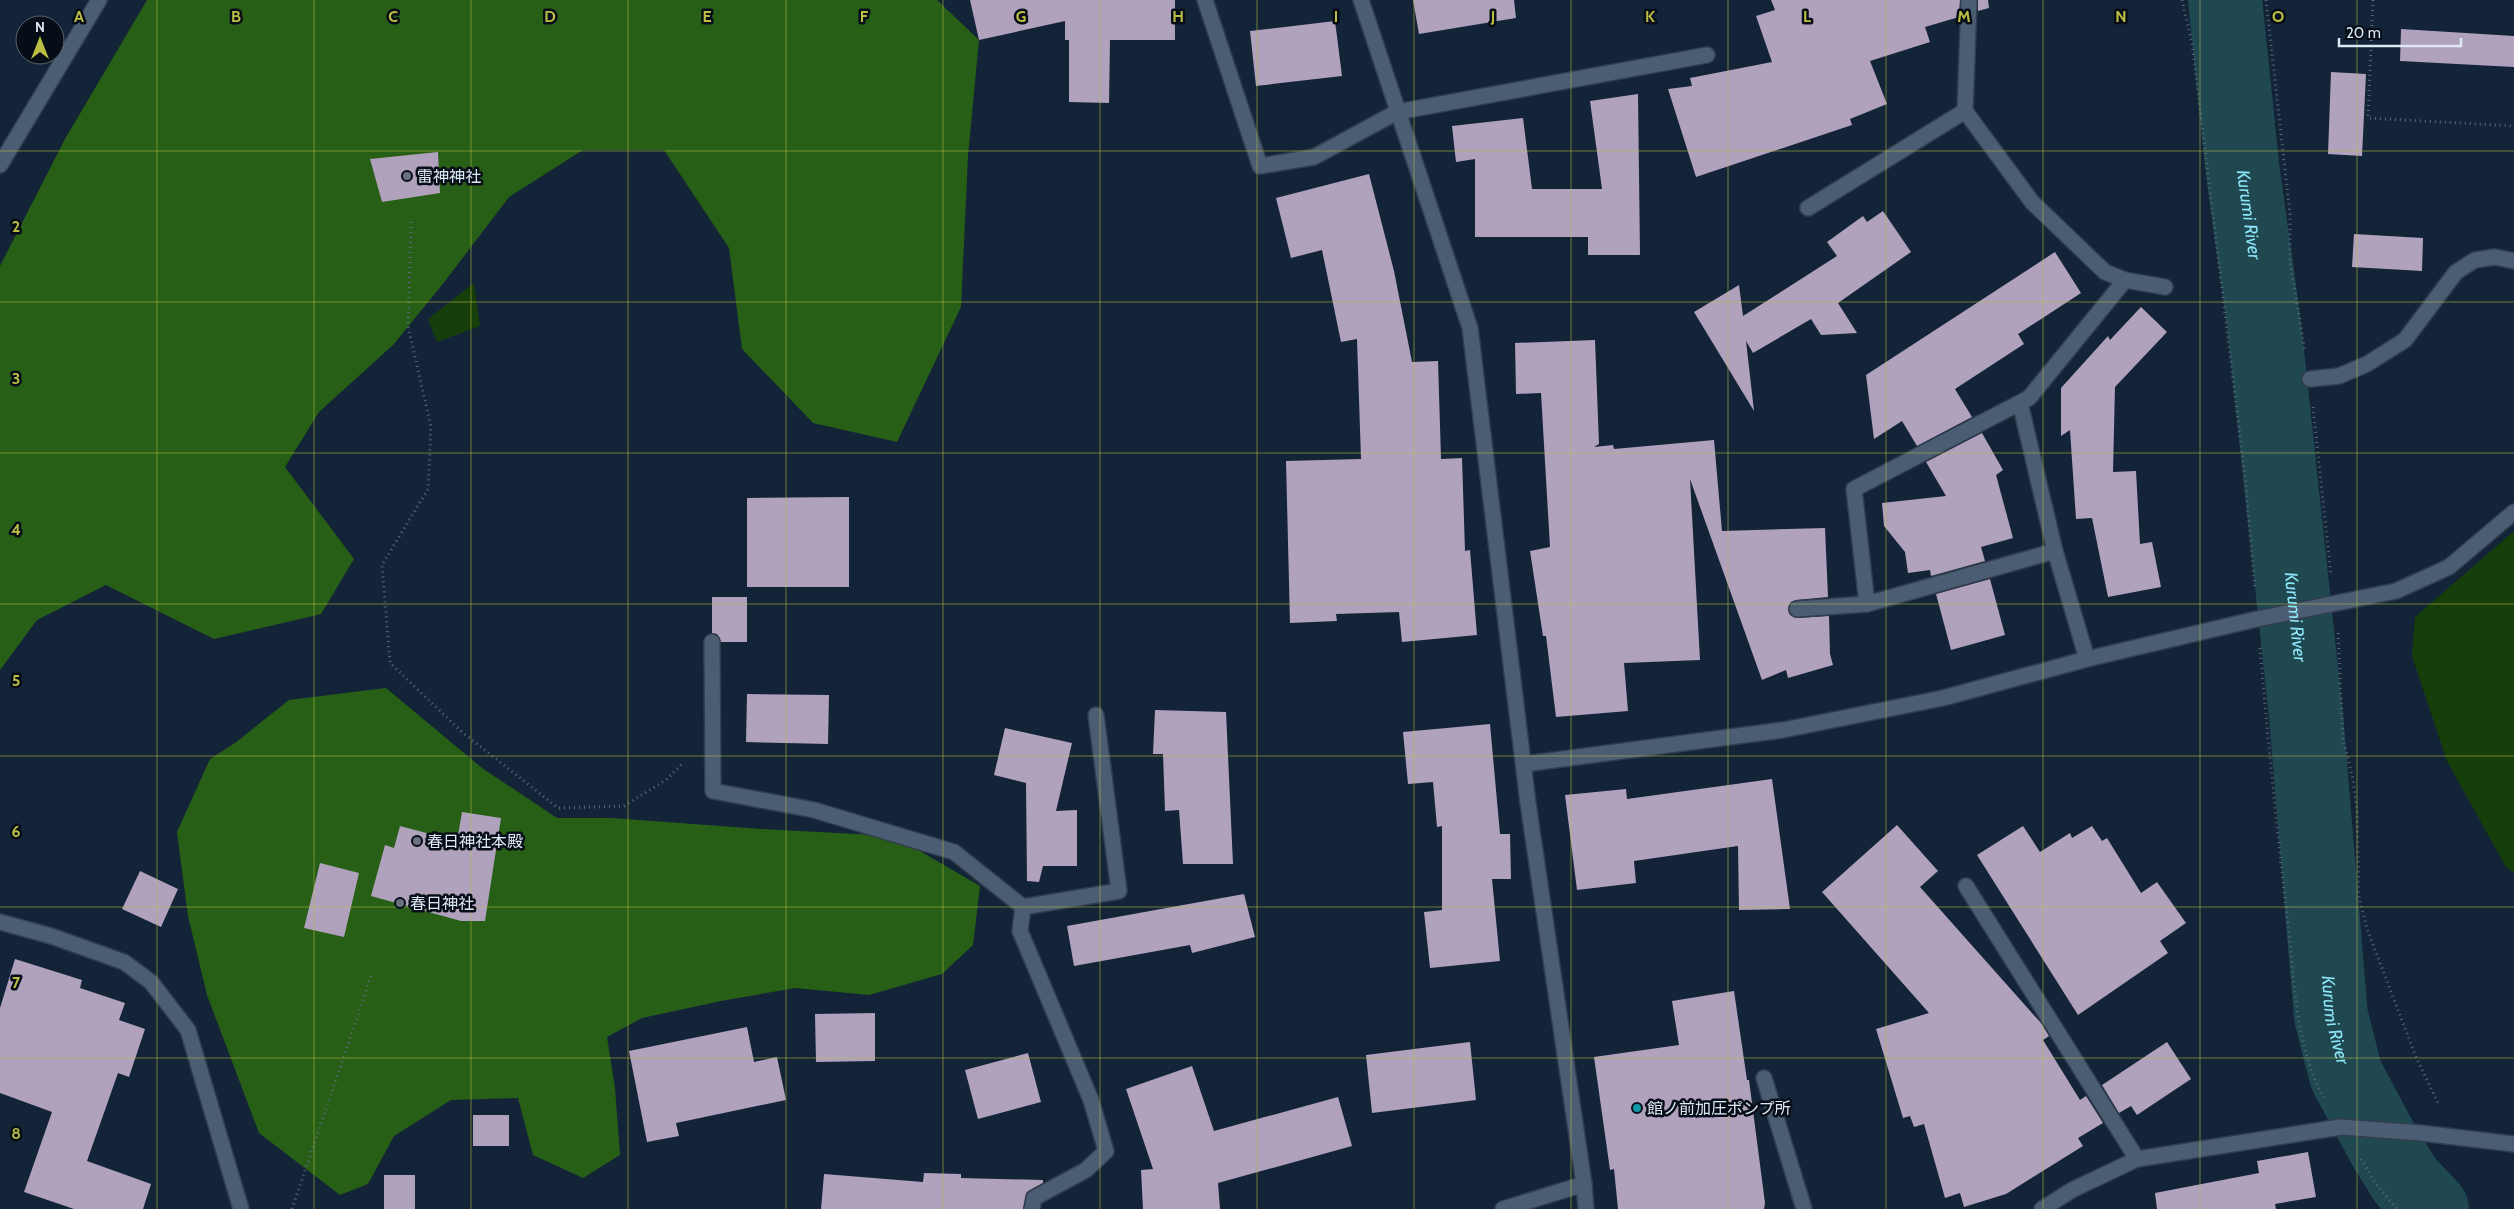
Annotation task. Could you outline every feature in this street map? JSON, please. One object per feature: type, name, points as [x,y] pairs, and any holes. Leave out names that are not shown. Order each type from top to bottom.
[{"type":"street","points":[[0,166],[99,0]]},
{"type":"street","points":[[1205,0],[1260,166],[1314,157],[1397,112],[1707,55]]},
{"type":"street","points":[[1360,0],[1470,328],[1528,803],[1584,1184],[1586,1209]]},
{"type":"street","points":[[1969,0],[1965,111],[2032,202],[2105,272],[2124,280],[2165,287]]},
{"type":"street","points":[[1808,208],[1965,111]]},
{"type":"street","points":[[2310,378],[2339,376],[2367,364],[2406,340],[2456,272],[2476,260],[2495,256],[2514,261]]},
{"type":"street","points":[[1867,604],[1854,489],[2029,398],[2124,280]]},
{"type":"street","points":[[2020,403],[2054,551],[2087,659]]},
{"type":"street","points":[[1524,764],[1783,730],[1943,698],[2087,659],[2257,619],[2335,605],[2396,591],[2449,567],[2514,512]]},
{"type":"street","points":[[1797,609],[1867,604],[2054,551]]},
{"type":"street","points":[[712,642],[713,791],[814,810],[954,852],[1023,906],[1119,891],[1096,715]]},
{"type":"street","points":[[1966,886],[2138,1159]]},
{"type":"street","points":[[1023,906],[1020,931],[1091,1100],[1106,1151],[1086,1170],[1034,1198],[1032,1209]]},
{"type":"street","points":[[0,922],[124,962],[151,982],[188,1030],[241,1209]]},
{"type":"street","points":[[1764,1078],[1804,1209]]},
{"type":"street","points":[[2042,1209],[2072,1190],[2138,1159],[2341,1127],[2421,1133],[2514,1144]]},
{"type":"street","points":[[1503,1209],[1584,1184]]},
{"type":"path","points":[[2373,0],[2368,118],[2514,126]]},
{"type":"path","points":[[411,222],[408,326],[431,427],[428,489],[382,565],[390,662],[462,732],[558,808],[624,806],[666,780],[713,732]]},
{"type":"path","points":[[292,1209],[371,976]]},
{"type":"green space","points":[[147,0],[937,0],[979,40],[968,156],[961,307],[897,442],[813,423],[742,349],[729,248],[664,150],[583,150],[509,197],[442,285],[393,345],[319,412],[285,467],[354,559],[321,614],[214,639],[106,585],[37,620],[0,670],[0,266],[65,139]]},
{"type":"green space","points":[[474,283],[480,326],[437,342],[428,319]]},
{"type":"green space","points":[[2514,531],[2514,873],[2506,867],[2447,761],[2412,656],[2415,617]]},
{"type":"green space","points":[[386,688],[482,768],[557,818],[612,818],[760,829],[894,836],[980,886],[973,945],[942,974],[869,995],[795,988],[642,1018],[607,1037],[615,1088],[620,1155],[583,1178],[533,1155],[518,1098],[451,1100],[394,1136],[368,1184],[340,1195],[259,1133],[207,995],[188,916],[177,832],[210,759],[235,743],[289,700]]},
{"type":"building","points":[[970,0],[1175,0],[1175,40],[1110,40],[1109,103],[1069,102],[1069,40],[1065,40],[1065,21],[979,40]]},
{"type":"building","points":[[1413,0],[1514,0],[1516,18],[1419,34]]},
{"type":"building","points":[[1771,0],[1960,0],[1959,17],[1925,27],[1930,42],[1870,61],[1887,104],[1850,119],[1852,125],[1696,177],[1668,89],[1692,86],[1690,78],[1772,62],[1756,16],[1775,10]]},
{"type":"building","points":[[1978,0],[1988,0],[1989,8],[1978,11]]},
{"type":"building","points":[[1335,21],[1342,76],[1256,86],[1250,31]]},
{"type":"building","points":[[2401,29],[2514,36],[2514,67],[2400,61]]},
{"type":"building","points":[[2331,72],[2366,74],[2362,156],[2328,154]]},
{"type":"building","points":[[1638,94],[1640,255],[1588,255],[1588,237],[1475,237],[1475,159],[1456,162],[1452,126],[1523,118],[1532,189],[1602,189],[1590,101]]},
{"type":"building","name":"雷神神社","points":[[438,152],[440,193],[382,202],[370,159]]},
{"type":"building","points":[[1369,174],[1394,271],[1412,362],[1438,361],[1441,459],[1462,458],[1465,551],[1470,550],[1477,635],[1402,642],[1399,612],[1336,614],[1337,621],[1290,623],[1286,461],[1361,459],[1357,339],[1341,342],[1322,250],[1291,258],[1276,198]]},
{"type":"building","points":[[1883,211],[1911,252],[1838,303],[1857,333],[1821,335],[1811,319],[1753,353],[1746,341],[1754,411],[1694,312],[1739,285],[1743,316],[1837,256],[1827,242],[1863,216],[1867,222]]},
{"type":"building","points":[[2354,234],[2423,238],[2422,271],[2352,267]]},
{"type":"building","points":[[2055,252],[2081,293],[2018,334],[2024,344],[1955,389],[1972,417],[1917,446],[1902,421],[1874,439],[1866,375]]},
{"type":"building","points":[[2141,307],[2167,332],[2115,387],[2113,472],[2136,471],[2140,544],[2152,542],[2161,587],[2108,597],[2092,518],[2076,519],[2070,430],[2061,436],[2061,388],[2108,336],[2110,340]]},
{"type":"building","points":[[1595,340],[1599,444],[1594,447],[1613,445],[1614,449],[1714,440],[1722,531],[1825,528],[1828,597],[1796,600],[1791,602],[1788,609],[1790,615],[1797,618],[1829,616],[1830,654],[1833,665],[1788,678],[1786,670],[1762,680],[1690,479],[1700,660],[1624,663],[1628,711],[1556,717],[1546,636],[1543,636],[1530,551],[1550,547],[1541,393],[1516,394],[1515,343]]},
{"type":"building","points":[[1982,433],[2003,470],[1996,475],[2013,538],[1981,547],[1985,561],[1931,576],[1930,570],[1908,573],[1905,552],[1884,526],[1882,503],[1946,496],[1926,462]]},
{"type":"building","points":[[849,497],[849,587],[747,587],[747,498]]},
{"type":"building","points":[[1990,579],[2005,635],[1951,650],[1936,594]]},
{"type":"building","points":[[712,597],[747,597],[747,642],[721,642],[717,634],[712,633]]},
{"type":"building","points":[[747,694],[829,695],[828,744],[746,742]]},
{"type":"building","points":[[1155,710],[1226,712],[1233,864],[1183,864],[1179,810],[1165,811],[1163,754],[1153,754]]},
{"type":"building","points":[[1490,724],[1500,834],[1510,834],[1511,879],[1492,879],[1500,961],[1430,968],[1424,912],[1442,910],[1442,826],[1437,827],[1433,782],[1408,784],[1403,732]]},
{"type":"building","points":[[1005,728],[1072,743],[1056,811],[1077,810],[1077,866],[1043,866],[1039,882],[1027,881],[1026,783],[994,775]]},
{"type":"building","points":[[1772,779],[1790,909],[1739,910],[1738,846],[1634,861],[1636,883],[1577,890],[1565,795],[1626,789],[1627,799]]},
{"type":"building","points":[[462,812],[501,818],[485,921],[461,921],[371,896],[385,845],[394,848],[400,826],[457,841]]},
{"type":"building","points":[[1897,825],[1938,871],[1920,887],[2041,1023],[2049,1036],[2043,1040],[2080,1100],[2086,1096],[2103,1123],[2078,1138],[2083,1146],[2006,1194],[1964,1207],[1960,1193],[1945,1198],[1924,1124],[1914,1127],[1910,1116],[1903,1118],[1876,1029],[1929,1013],[1822,892]]},
{"type":"building","points":[[2023,826],[2040,852],[2070,833],[2072,838],[2092,826],[2102,841],[2107,838],[2141,893],[2157,882],[2186,923],[2160,941],[2168,953],[2078,1015],[1977,855]]},
{"type":"building","points":[[320,863],[359,873],[344,937],[304,928]]},
{"type":"building","points":[[140,871],[178,889],[161,927],[122,909]]},
{"type":"building","points":[[1244,894],[1255,937],[1192,953],[1190,945],[1074,966],[1067,926]]},
{"type":"building","points":[[15,959],[82,980],[80,988],[125,1003],[119,1020],[145,1029],[129,1077],[118,1073],[87,1161],[151,1184],[143,1209],[74,1209],[24,1192],[52,1112],[0,1093],[0,1008]]},
{"type":"building","points":[[1734,991],[1747,1080],[1749,1080],[1765,1203],[1764,1209],[1618,1209],[1614,1169],[1610,1170],[1594,1057],[1679,1045],[1672,1001]]},
{"type":"building","points":[[875,1013],[875,1061],[816,1062],[815,1014]]},
{"type":"building","points":[[747,1027],[754,1062],[777,1057],[786,1100],[676,1123],[679,1136],[647,1142],[629,1051]]},
{"type":"building","points":[[1470,1042],[1476,1100],[1372,1113],[1366,1055]]},
{"type":"building","points":[[2167,1042],[2191,1079],[2137,1115],[2131,1106],[2119,1113],[2102,1085]]},
{"type":"building","points":[[1028,1053],[1041,1102],[978,1119],[965,1070]]},
{"type":"building","points":[[1192,1066],[1214,1131],[1338,1097],[1352,1146],[1218,1183],[1220,1209],[1143,1209],[1141,1170],[1153,1169],[1126,1089]]},
{"type":"building","points":[[473,1115],[509,1115],[509,1146],[473,1146]]},
{"type":"building","points":[[2308,1152],[2316,1197],[2275,1204],[2276,1209],[2157,1209],[2155,1193],[2259,1173],[2257,1161]]},
{"type":"building","points":[[924,1173],[961,1174],[961,1178],[1043,1180],[1043,1183],[1027,1192],[1023,1209],[821,1209],[824,1174],[923,1182]]},
{"type":"building","points":[[384,1175],[415,1175],[415,1209],[384,1209]]},
{"type":"waterway","name":"Kurumi River","points":[[2225,0],[2243,173],[2264,324],[2306,716],[2331,1016],[2346,1075],[2384,1146],[2405,1180],[2432,1209]]},
{"type":"place","name":"雷神神社","points":[[407,176]]},
{"type":"place","name":"春日神社本殿","points":[[417,841]]},
{"type":"place","name":"春日神社","points":[[400,903]]},
{"type":"place","name":"館ノ前加圧ポンプ所","points":[[1637,1108]]}]
